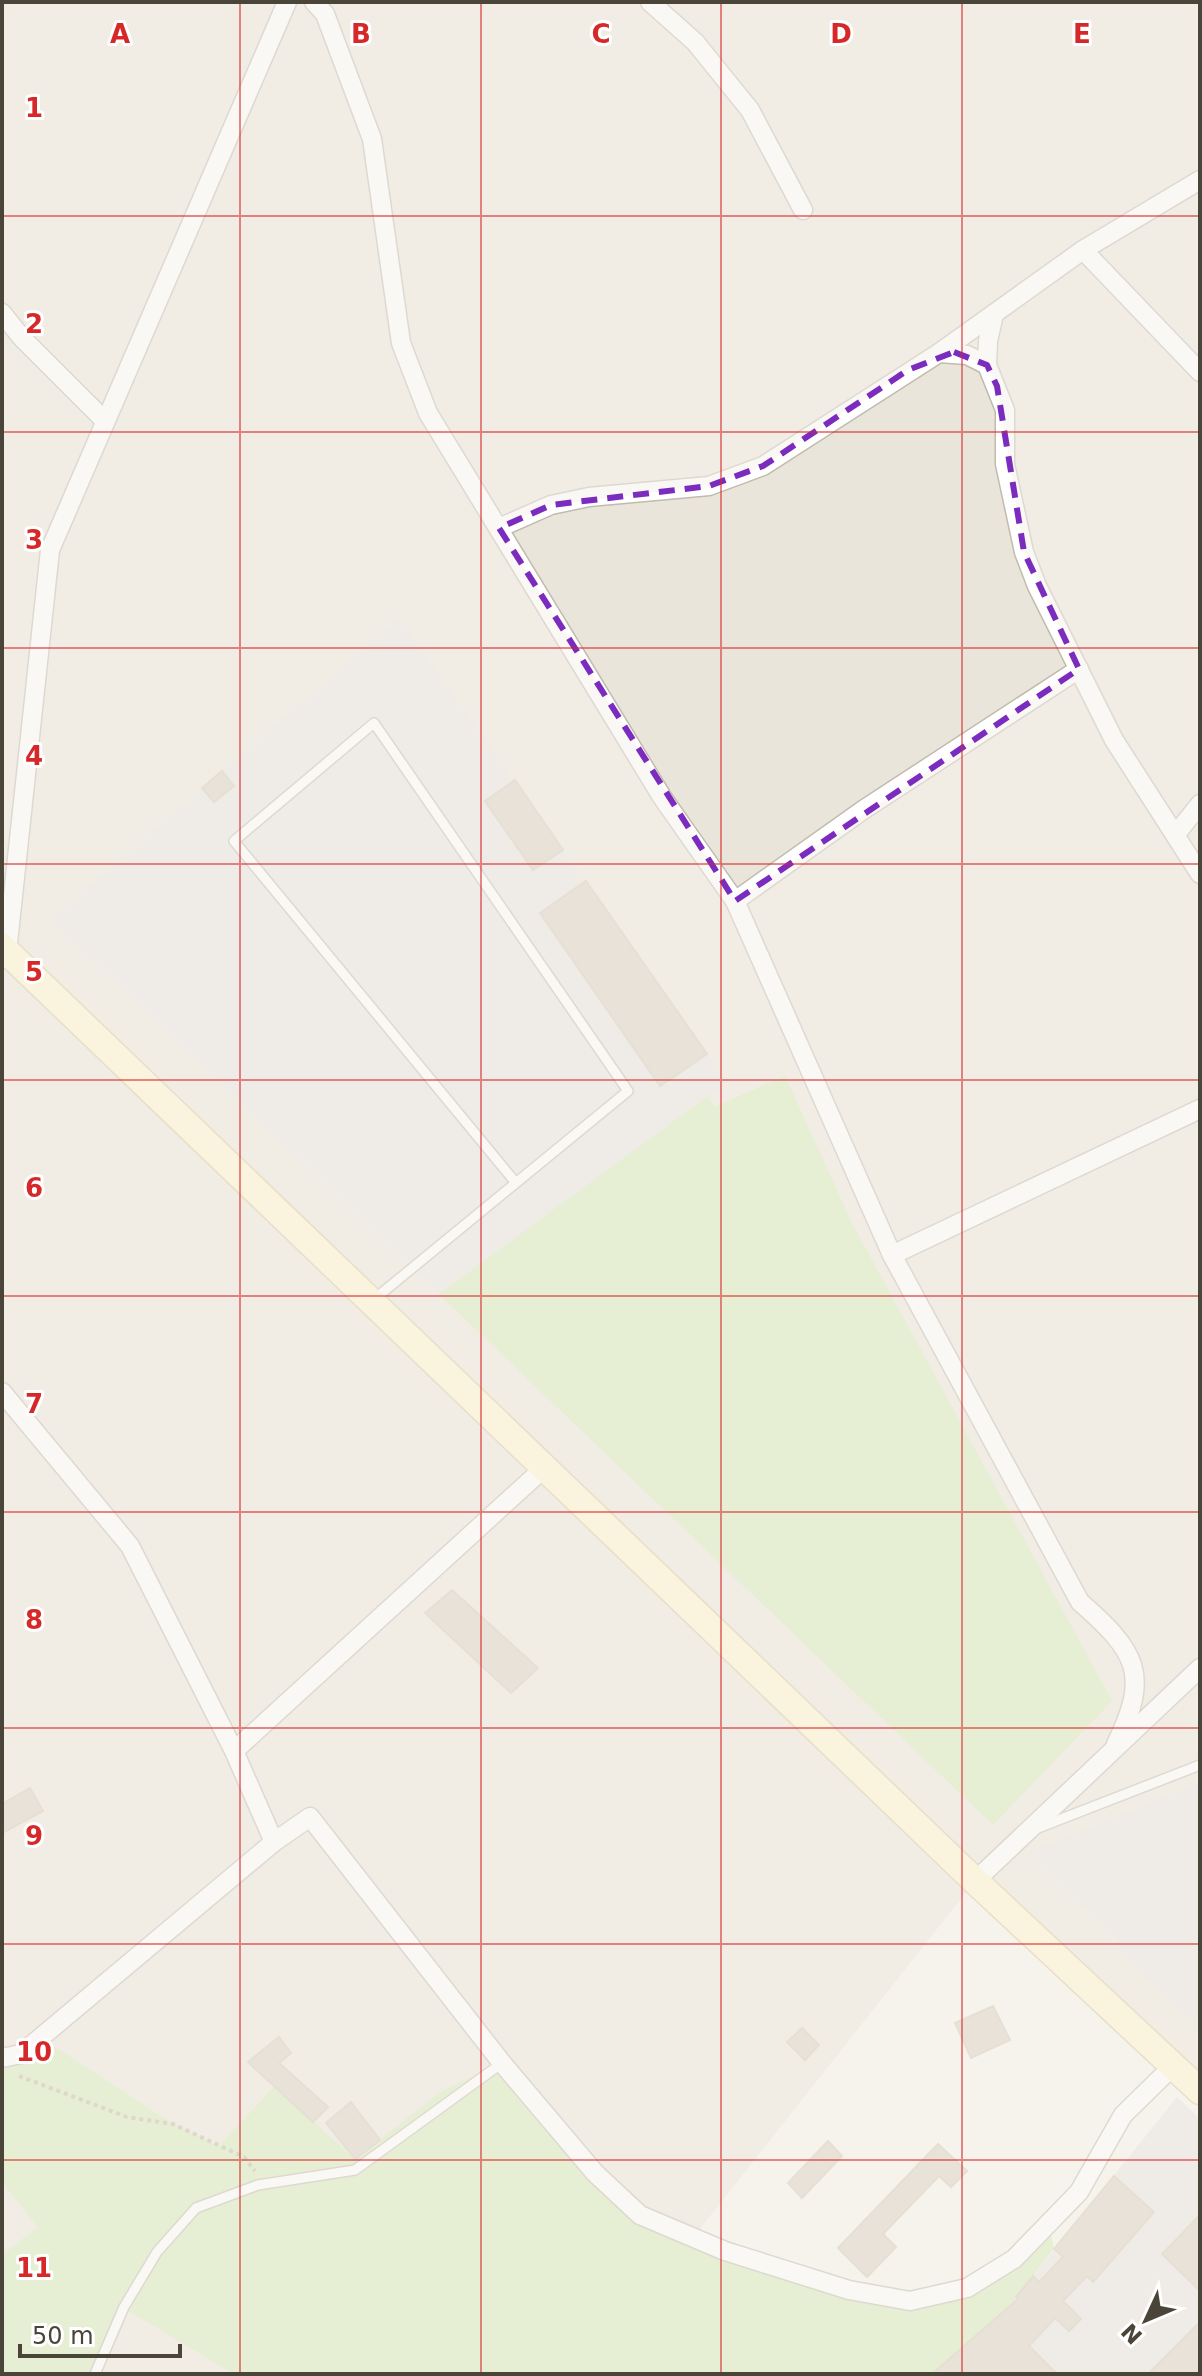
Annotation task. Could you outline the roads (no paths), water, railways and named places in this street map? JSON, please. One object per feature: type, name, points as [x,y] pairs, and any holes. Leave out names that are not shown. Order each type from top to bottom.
[{"type":"street","points":[[287,2],[50,550],[4,953],[975,1881],[1200,2091]]},
{"type":"street","points":[[314,2],[325,14],[372,139],[401,343],[428,413],[662,797],[735,901],[892,1255],[1080,1602],[1116,1634],[1135,1669],[1134,1709],[1116,1744]]},
{"type":"street","points":[[650,2],[695,42],[750,110],[803,210]]},
{"type":"street","points":[[499,528],[551,505],[589,497],[709,486],[763,466],[939,353],[1083,250],[1200,180]]},
{"type":"street","points":[[1083,250],[1200,372]]},
{"type":"street","points":[[2,313],[22,338],[105,421]]},
{"type":"street","points":[[994,314],[987,365],[1005,410],[1005,464],[1024,552],[1037,586],[1114,740],[1200,874]]},
{"type":"street","points":[[939,353],[967,355],[987,365]]},
{"type":"street","points":[[735,901],[863,810],[1079,669]]},
{"type":"street","points":[[1176,834],[1200,804]]},
{"type":"street","points":[[892,1255],[1200,1109]]},
{"type":"street","points":[[2,1392],[130,1546],[234,1751],[274,1842]]},
{"type":"street","points":[[234,1751],[544,1468]]},
{"type":"street","points":[[975,1881],[1116,1744],[1200,1668]]},
{"type":"street","points":[[2,2058],[21,2054],[274,1842],[310,1817],[502,2063],[595,2173],[640,2215],[739,2256],[849,2290],[910,2301],[967,2288],[1014,2259],[1079,2192],[1123,2115],[1173,2066]]},
{"type":"lane","points":[[371,1301],[516,1183],[628,1091],[374,723],[234,841],[516,1183]]},
{"type":"lane","points":[[1027,1832],[1200,1765]]},
{"type":"lane","points":[[95,2374],[124,2307],[157,2252],[196,2208],[258,2185],[355,2170],[502,2063]]}]
